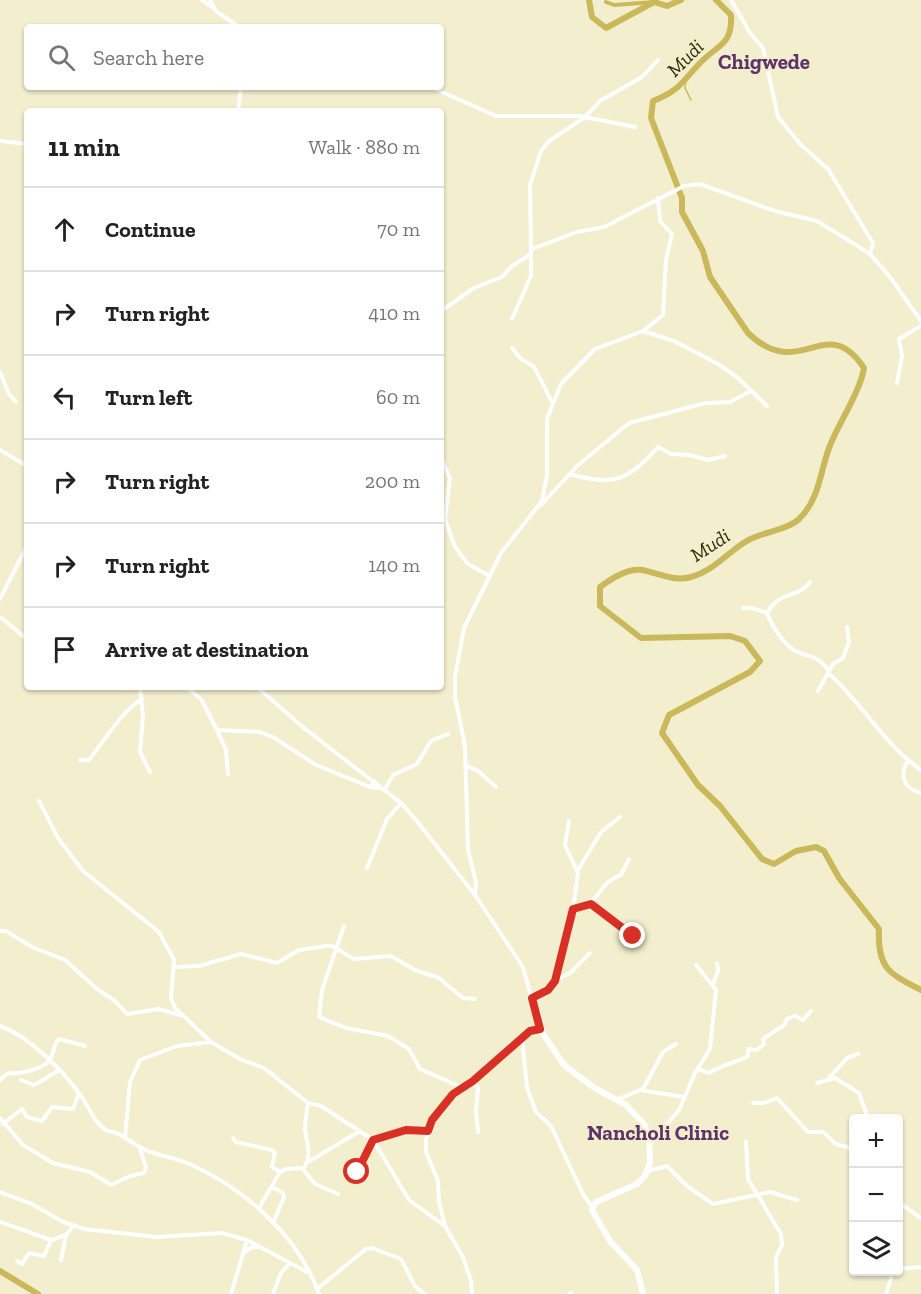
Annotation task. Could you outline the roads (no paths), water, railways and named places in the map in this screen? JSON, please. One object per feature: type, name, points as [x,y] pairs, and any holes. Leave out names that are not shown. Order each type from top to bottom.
[{"type":"street","points":[[202,0],[235,24]]},
{"type":"street","points":[[210,0],[216,11]]},
{"type":"street","points":[[731,0],[750,33],[763,48],[778,117],[800,144],[828,169],[873,243],[870,254]]},
{"type":"street","points":[[512,319],[533,267],[530,185],[541,151],[548,142],[570,130],[600,101],[651,70],[658,60]]},
{"type":"street","points":[[238,108],[241,90]]},
{"type":"street","points":[[437,90],[496,116],[585,117],[634,127]]},
{"type":"street","points":[[0,141],[24,144]]},
{"type":"street","points":[[444,309],[474,288],[502,277],[512,266],[531,252],[577,232],[604,226],[684,186],[700,184],[775,211],[817,221],[870,254],[921,321]]},
{"type":"street","points":[[537,509],[544,493],[547,475],[547,418],[561,384],[590,352],[617,339],[643,331],[658,322],[665,309],[665,272],[672,234],[660,220],[658,198]]},
{"type":"street","points":[[897,384],[902,356],[898,339],[921,326]]},
{"type":"street","points":[[643,331],[674,341],[718,364],[737,377],[767,406]]},
{"type":"street","points":[[512,348],[521,359],[534,368],[553,402]]},
{"type":"street","points":[[0,372],[9,394],[16,402]]},
{"type":"street","points":[[475,895],[476,882],[468,850],[465,746],[457,711],[454,677],[464,628],[488,575],[501,553],[537,509],[570,474],[632,421],[706,403],[730,402],[751,391]]},
{"type":"street","points":[[570,474],[597,481],[622,479],[644,464],[658,447],[671,454],[690,455],[708,460],[725,456]]},
{"type":"street","points":[[0,450],[24,464]]},
{"type":"street","points":[[444,465],[450,478],[445,519],[455,548],[468,564],[488,575]]},
{"type":"street","points":[[0,599],[24,552]]},
{"type":"street","points":[[767,613],[776,599],[800,592],[810,582]]},
{"type":"street","points":[[743,608],[752,608],[767,613],[782,640],[797,652],[817,657],[908,760],[921,770]]},
{"type":"street","points":[[0,617],[24,637]]},
{"type":"street","points":[[818,691],[828,671],[843,658],[849,642],[847,627]]},
{"type":"street","points":[[140,690],[140,752],[150,772]]},
{"type":"street","points":[[190,690],[201,699],[217,730],[226,750],[228,774]]},
{"type":"street","points":[[260,690],[304,728],[401,803],[475,895],[523,967],[540,1029],[572,1072],[626,1105],[644,1124],[650,1144],[648,1171]]},
{"type":"street","points":[[80,760],[89,760],[113,731],[126,709],[142,699]]},
{"type":"street","points":[[217,730],[260,732],[273,737],[316,765],[370,787],[384,789]]},
{"type":"street","points":[[384,789],[393,775],[417,764],[430,741],[448,734]]},
{"type":"street","points":[[908,760],[903,773],[905,785],[921,793]]},
{"type":"street","points":[[465,765],[478,771],[496,787]]},
{"type":"street","points":[[370,787],[374,781]]},
{"type":"street","points":[[39,801],[58,838],[83,871],[159,932],[174,960],[171,998],[181,1015],[211,1042],[240,1059],[264,1068],[308,1103],[321,1106],[373,1140],[410,1200],[445,1226]]},
{"type":"street","points":[[367,868],[387,819],[401,803]]},
{"type":"street","points":[[532,998],[548,990],[556,979],[573,909],[578,870],[601,832],[620,818]]},
{"type":"street","points":[[569,822],[565,845],[578,870]]},
{"type":"street","points":[[573,909],[591,904],[609,879],[621,874],[629,859]]},
{"type":"street","points":[[591,904],[633,936]]},
{"type":"street","points":[[344,926],[322,990],[319,1017],[346,1028],[388,1036],[409,1049],[420,1069],[462,1087]]},
{"type":"street","points":[[0,931],[6,931],[32,947],[65,960],[97,989],[115,1001],[127,1014],[159,1009],[173,1015],[181,1015]]},
{"type":"street","points":[[175,967],[199,966],[241,954],[277,963],[298,950],[329,945],[354,959],[393,956],[409,967],[439,978],[463,998],[475,999]]},
{"type":"street","points":[[556,979],[570,973],[590,953]]},
{"type":"street","points":[[713,984],[718,971],[717,963]]},
{"type":"street","points":[[650,1144],[679,1110],[710,1049],[716,1001],[713,984],[696,964]]},
{"type":"street","points":[[698,1070],[710,1073],[721,1066],[733,1064],[748,1056],[748,1050],[757,1050],[764,1044],[763,1039],[784,1025],[787,1018],[795,1016],[803,1020],[811,1011]]},
{"type":"street","points":[[0,1026],[28,1039],[79,1093],[104,1128],[140,1148],[193,1165],[226,1183],[259,1208],[291,1243],[318,1292],[370,1248],[401,1259],[415,1286],[424,1294]]},
{"type":"street","points":[[472,1294],[471,1281],[463,1257],[445,1226],[439,1202],[438,1181],[426,1152],[428,1131],[446,1101],[473,1081],[522,1037],[530,1031],[540,1029]]},
{"type":"street","points":[[522,1037],[528,1090],[536,1112],[552,1126],[583,1194],[610,1241],[637,1270],[643,1294]]},
{"type":"street","points":[[0,1080],[8,1073],[40,1068],[49,1062],[60,1039],[86,1046]]},
{"type":"street","points":[[125,1138],[130,1082],[140,1060],[177,1046],[211,1042]]},
{"type":"street","points":[[642,1090],[663,1052],[676,1044]]},
{"type":"street","points":[[828,1080],[847,1059],[858,1054]]},
{"type":"street","points":[[21,1080],[34,1085],[58,1071]]},
{"type":"street","points":[[817,1083],[836,1079],[858,1092],[866,1114]]},
{"type":"street","points":[[473,1081],[478,1088],[476,1111],[478,1132]]},
{"type":"street","points":[[616,1100],[633,1091],[642,1090],[684,1097]]},
{"type":"street","points":[[3,1124],[22,1109],[27,1117],[42,1121],[52,1107],[73,1108],[79,1093]]},
{"type":"street","points":[[753,1103],[764,1103],[777,1098],[808,1132],[824,1132],[836,1144],[849,1148]]},
{"type":"street","points":[[307,1163],[309,1149],[305,1132],[308,1103]]},
{"type":"street","points":[[0,1118],[23,1145],[53,1163],[90,1172],[111,1185],[130,1176],[144,1173],[146,1167],[140,1148]]},
{"type":"street","points":[[357,1172],[373,1140],[406,1130],[428,1131]]},
{"type":"street","points":[[259,1208],[280,1172],[286,1169],[302,1168],[360,1131]]},
{"type":"street","points":[[233,1138],[236,1142],[272,1150],[275,1153],[272,1167],[280,1172]]},
{"type":"street","points":[[746,1142],[747,1176],[770,1219],[779,1230],[783,1244],[776,1257],[777,1294]]},
{"type":"street","points":[[592,1207],[596,1202],[637,1184],[648,1171],[667,1166],[687,1186],[713,1204],[770,1192],[797,1200]]},
{"type":"street","points":[[302,1168],[315,1184],[338,1194]]},
{"type":"street","points":[[272,1187],[283,1193],[284,1197],[273,1223]]},
{"type":"street","points":[[0,1192],[32,1204],[73,1226],[157,1238],[222,1233],[247,1240],[308,1272]]},
{"type":"street","points":[[903,1205],[921,1218]]},
{"type":"street","points":[[0,1222],[51,1240],[66,1235]]},
{"type":"street","points":[[61,1260],[66,1235],[73,1226]]},
{"type":"street","points":[[17,1261],[22,1264],[29,1253],[44,1256],[51,1240]]},
{"type":"street","points":[[231,1294],[247,1240]]},
{"type":"street","points":[[244,1253],[252,1247],[260,1247]]},
{"type":"street","points":[[273,1294],[281,1273],[289,1264]]},
{"type":"street","points":[[903,1269],[921,1267]]},
{"type":"street","points":[[886,1294],[892,1276]]},
{"type":"waterway","name":"Mudi","points":[[589,0],[592,17],[606,28],[654,2],[667,6],[681,0]]},
{"type":"waterway","name":"Mudi","points":[[716,0],[731,15],[727,39],[674,90],[653,101],[651,118],[682,198],[682,212],[703,251],[710,277],[748,333],[767,347],[783,352],[837,345],[850,352],[864,368],[855,395],[827,453],[812,502],[799,519],[787,526],[751,539],[713,566],[691,577],[672,578],[642,570],[620,575],[600,587],[600,606],[641,638],[730,636],[745,641],[760,661],[750,672],[669,715],[662,733],[698,785],[720,806],[762,859],[774,864],[796,851],[816,847],[824,851],[839,878],[879,929],[880,953],[883,962],[894,974],[921,990]]},
{"type":"waterway","points":[[606,2],[614,5],[654,2]]},
{"type":"waterway","points":[[686,80],[685,88],[691,100]]},
{"type":"waterway","points":[[0,1271],[38,1294]]},
{"type":"district","name":"Chigwede","points":[[764,61]]},
{"type":"district","name":"Nancholi Clinic","points":[[658,1132]]}]
